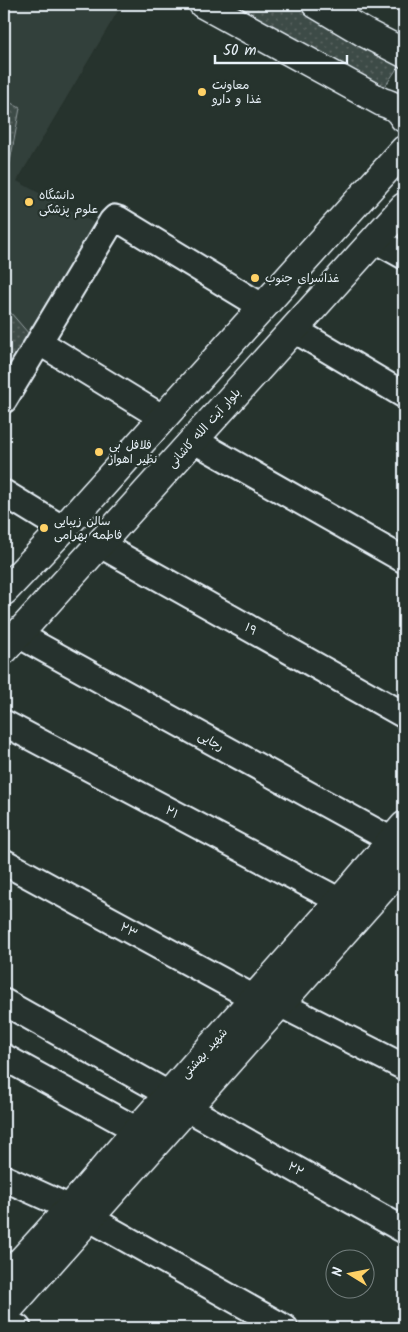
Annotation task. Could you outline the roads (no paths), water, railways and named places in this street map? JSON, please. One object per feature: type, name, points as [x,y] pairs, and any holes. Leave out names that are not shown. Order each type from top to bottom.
[{"type":"main road","points":[[202,4],[382,102],[399,107]]},
{"type":"main road","points":[[316,4],[404,53]]},
{"type":"main road","points":[[4,591],[63,529],[404,150]]},
{"type":"main road","name":"بلوار آیت الله کاشانی","points":[[11,642],[404,207]]},
{"type":"main road","name":"شهید بهشتی","points":[[267,1001],[340,900],[400,838]]},
{"type":"main road","name":"شهید بهشتی","points":[[4,1280],[79,1213],[267,1001],[404,864]]},
{"type":"main road","name":"شهید بهشتی","points":[[4,1314],[79,1213],[137,1130],[178,1101]]},
{"type":"street","points":[[4,400],[115,218],[263,307]]},
{"type":"street","points":[[375,240],[404,256]]},
{"type":"street","points":[[293,329],[404,395]]},
{"type":"street","points":[[39,342],[163,418]]},
{"type":"street","points":[[193,440],[404,560]]},
{"type":"street","points":[[4,493],[63,529]]},
{"type":"street","name":"۱۹","points":[[99,544],[404,715]]},
{"type":"street","name":"رجایی","points":[[11,642],[400,838]]},
{"type":"street","name":"۲۱","points":[[4,723],[340,900]]},
{"type":"street","name":"۲۳","points":[[4,862],[267,1001],[404,1067]]},
{"type":"street","name":"۲۲","points":[[4,1002],[404,1230]]},
{"type":"street","points":[[4,1057],[137,1130]]},
{"type":"street","points":[[4,1178],[79,1213],[285,1328]]},
{"type":"street","points":[[4,1321],[18,1328]]},
{"type":"place","name":"معاونت غذا و دارو","points":[[202,92]]},
{"type":"place","name":"دانشگاه علوم پزشکی","points":[[29,202]]},
{"type":"place","name":"غذاسرای جنوب","points":[[255,278]]},
{"type":"place","name":"فلافل بی نظیر اهواز","points":[[99,452]]},
{"type":"place","name":"سالن زیبایی فاطمه بهرامی","points":[[44,528]]}]
